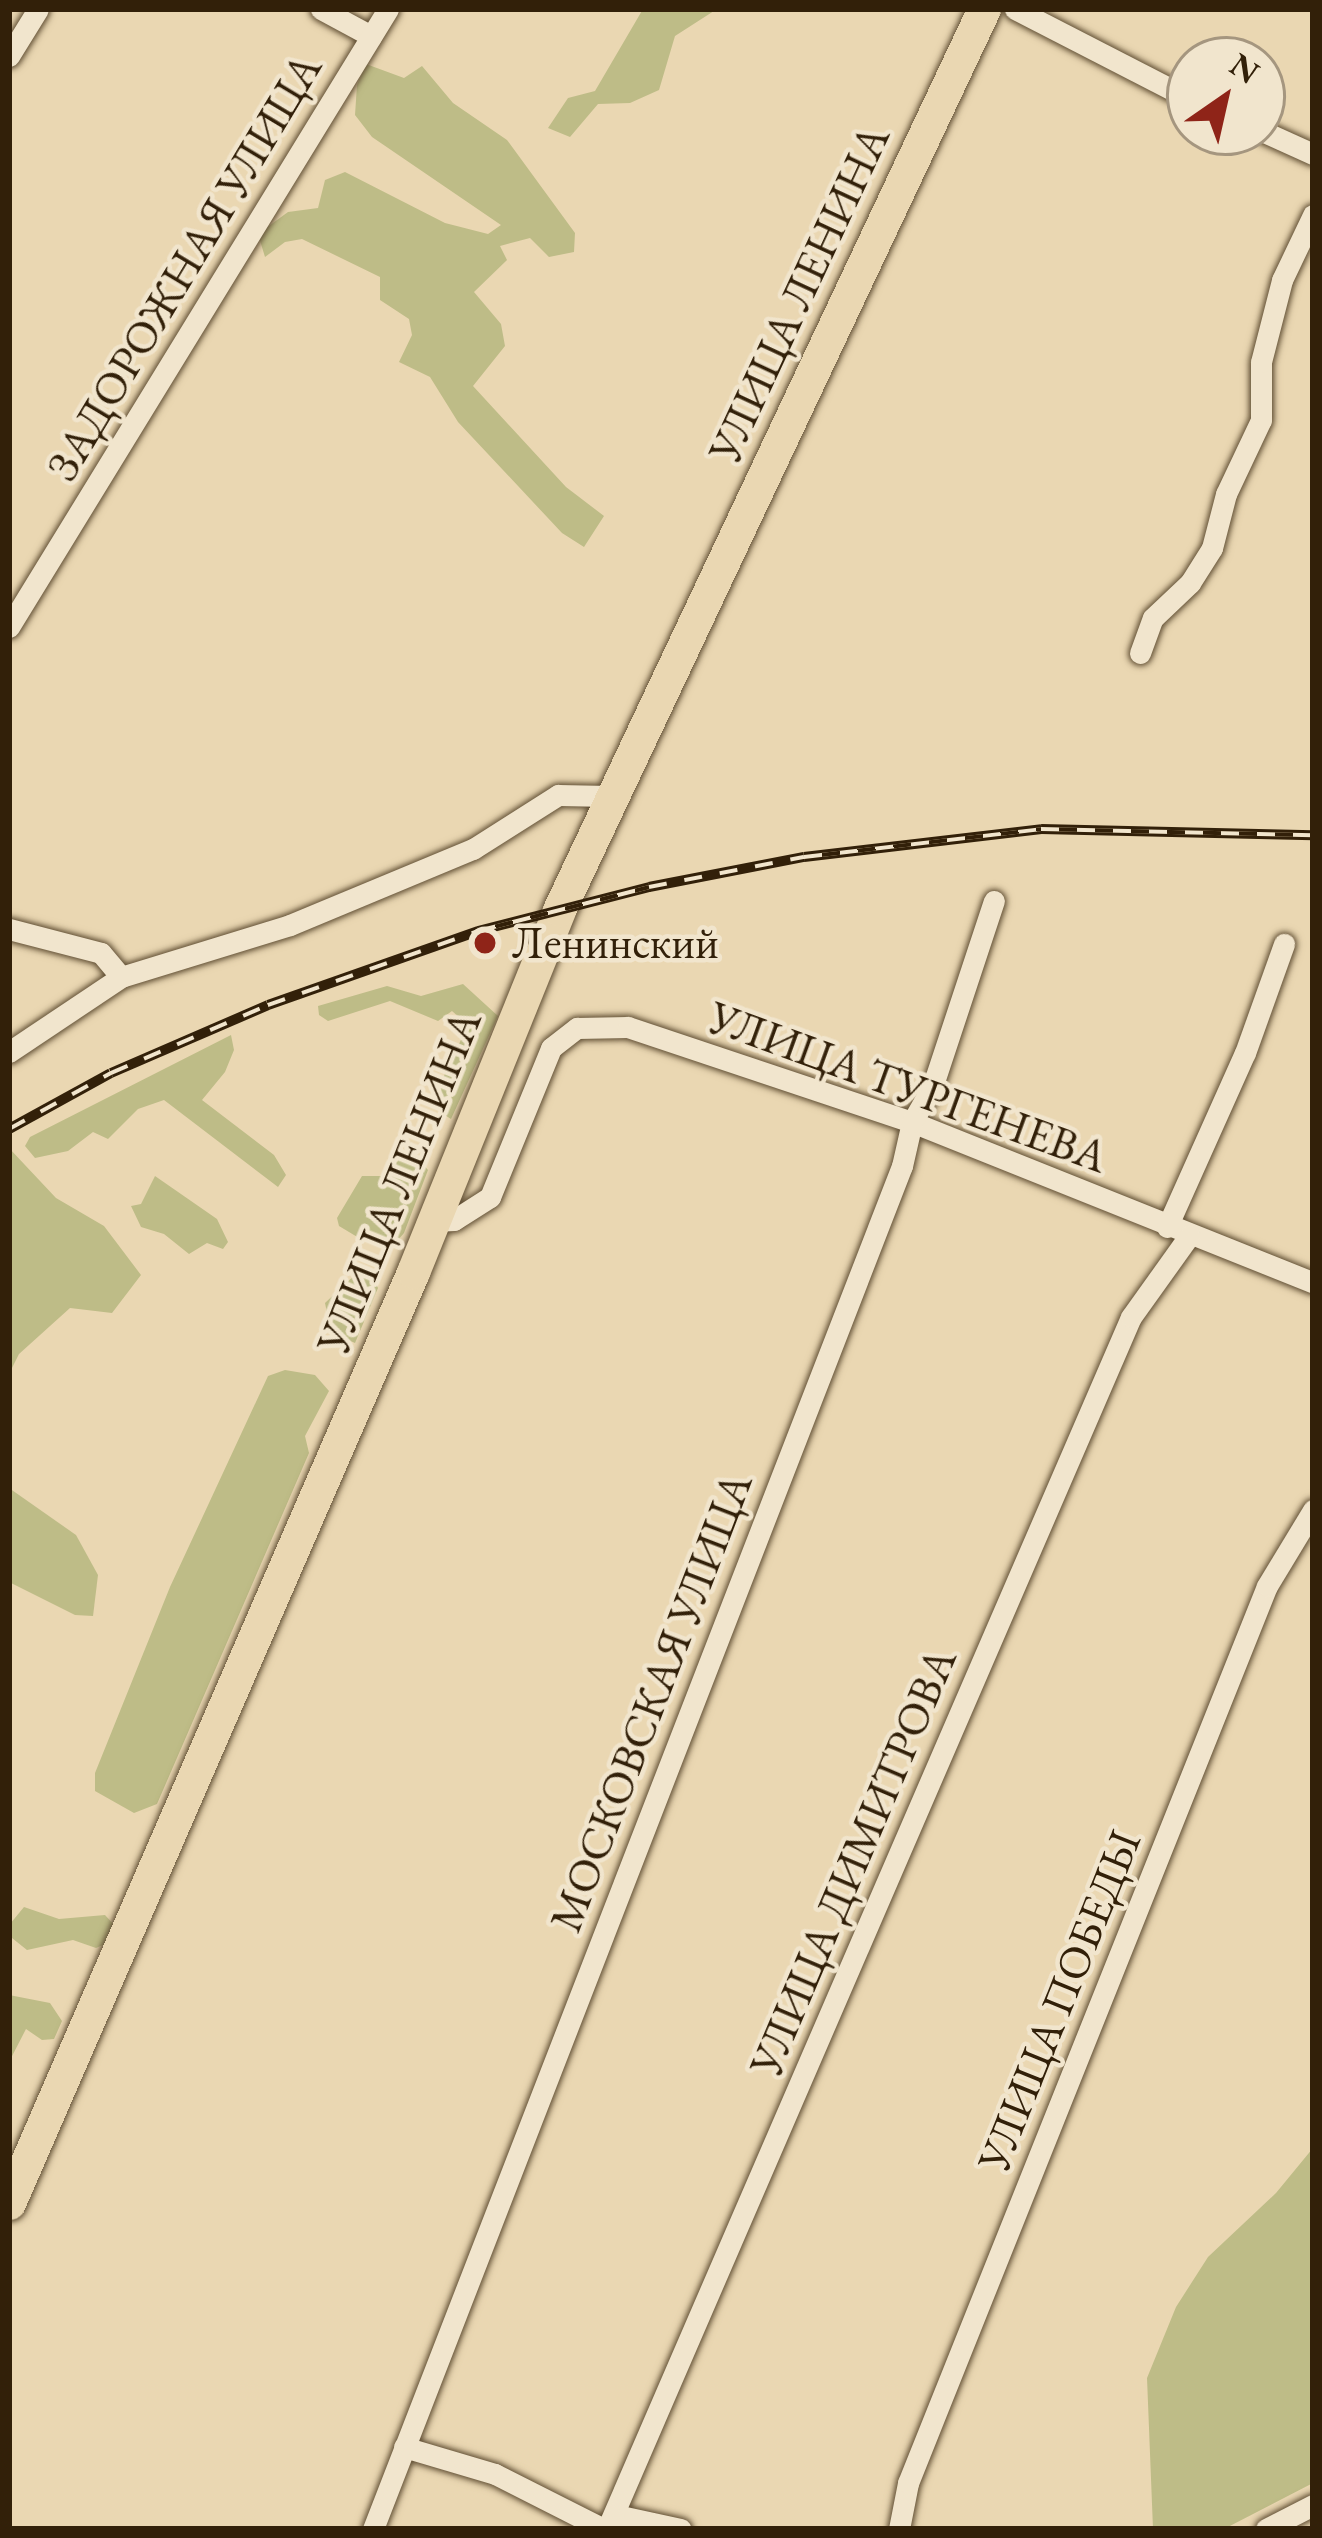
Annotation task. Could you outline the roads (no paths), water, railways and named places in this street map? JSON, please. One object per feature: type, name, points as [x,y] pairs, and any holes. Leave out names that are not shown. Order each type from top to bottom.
[{"type":"main road","name":"УЛИЦА ЛЕНИНА","points":[[9,2203],[435,1221],[610,796],[984,9]]},
{"type":"street","points":[[9,56],[38,9]]},
{"type":"street","points":[[321,9],[371,36]]},
{"type":"street","name":"ЗАДОРОЖНАЯ УЛИЦА","points":[[9,627],[388,9]]},
{"type":"street","points":[[1015,9],[1166,87]]},
{"type":"street","points":[[1140,653],[1153,618],[1190,583],[1212,548],[1226,494],[1261,420],[1261,362],[1282,280],[1313,215]]},
{"type":"street","points":[[9,1052],[121,977],[290,925],[473,849],[558,795],[610,796]]},
{"type":"street","name":"МОСКОВСКАЯ УЛИЦА","points":[[373,2529],[902,1166],[913,1122],[932,1088],[994,901]]},
{"type":"street","points":[[9,929],[101,952],[121,977]]},
{"type":"street","name":"УЛИЦА ДИМИТРОВА","points":[[609,2524],[1131,1317],[1178,1231],[1284,944]]},
{"type":"street","name":"УЛИЦА ТУРГЕНЕВА","points":[[435,1221],[454,1220],[490,1197],[551,1048],[577,1028],[628,1027],[913,1122],[1313,1282]]},
{"type":"street","name":"УЛИЦА ПОБЕДЫ","points":[[898,2529],[908,2482],[1267,1586],[1313,1510]]},
{"type":"street","points":[[404,2447],[495,2474],[609,2524],[681,2529]]},
{"type":"street","points":[[1265,2529],[1313,2505]]},
{"type":"railway","points":[[9,1129],[111,1073],[268,1005],[478,931],[649,887],[804,857],[1041,829],[1313,835]]},
{"type":"place","name":"Ленинский","points":[[485,943]]}]
